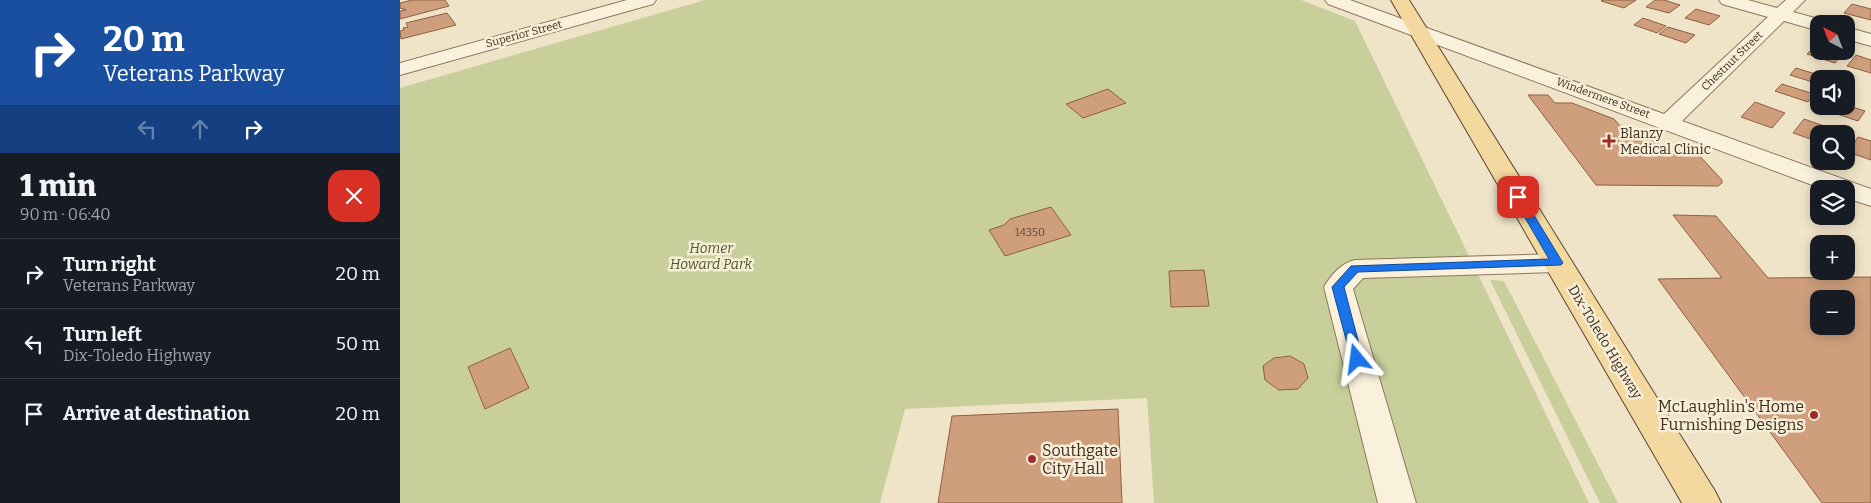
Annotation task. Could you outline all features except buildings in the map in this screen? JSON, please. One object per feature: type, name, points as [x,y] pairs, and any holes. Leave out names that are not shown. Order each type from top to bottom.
[{"type":"main road","name":"Dix-Toledo Highway","points":[[1400,0],[1702,503]]},
{"type":"street","name":"Superior Street","points":[[400,68],[647,0]]},
{"type":"street","name":"Windermere Street","points":[[1334,0],[1871,198]]},
{"type":"street","points":[[1728,0],[1810,23]]},
{"type":"street","name":"Chestnut Street","points":[[1668,122],[1796,0]]},
{"type":"street","points":[[1855,36],[1871,40]]},
{"type":"street","points":[[1397,503],[1338,287],[1355,268],[1557,263]]},
{"type":"green space","name":"Homer Howard Park","points":[[705,0],[1301,0],[1355,21],[1589,503],[1154,503],[1147,398],[905,409],[880,503],[400,503],[400,88]]},
{"type":"green space","points":[[1490,280],[1504,281],[1618,503],[1600,503]]},
{"type":"place","name":"Blanzy Medical Clinic","points":[[1609,141]]},
{"type":"place","name":"McLaughlin's Home Furnishing Designs","points":[[1814,415]]},
{"type":"place","name":"Southgate City Hall","points":[[1032,459]]},
{"type":"route","points":[[1357,359],[1342,309],[1338,287],[1355,268],[1557,263],[1518,197]]}]
